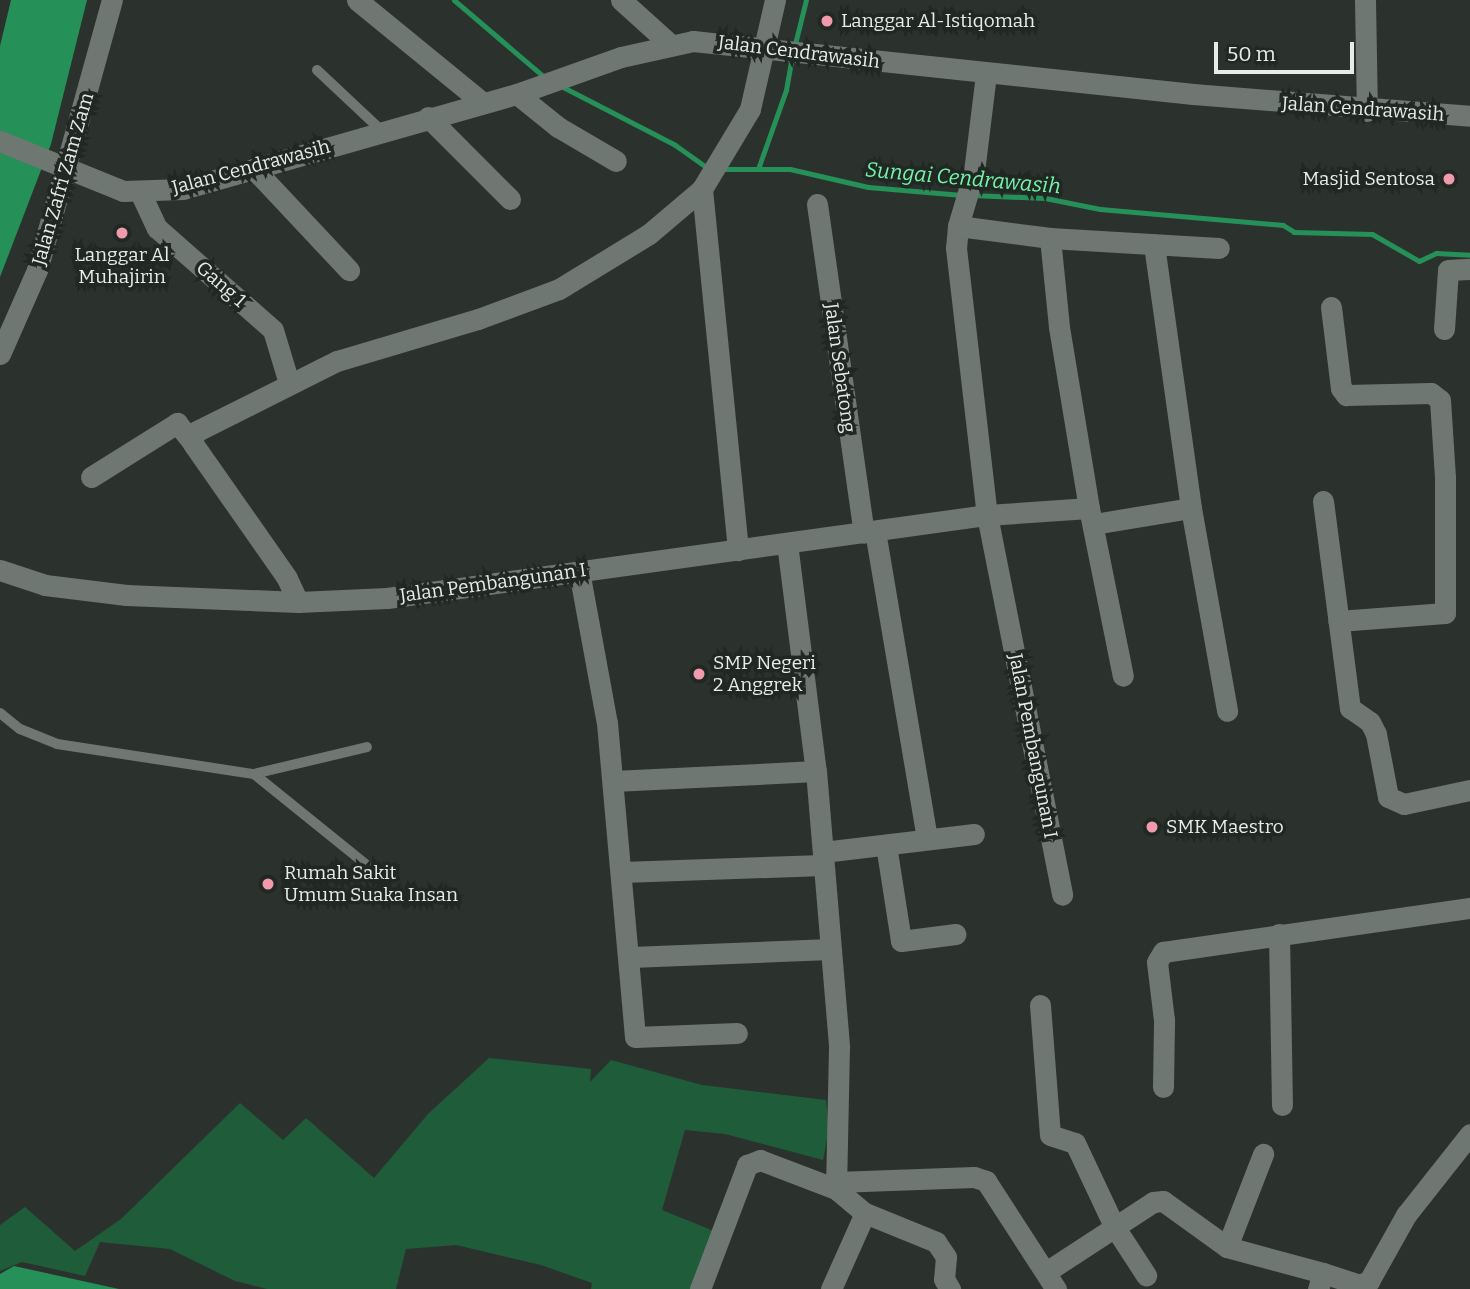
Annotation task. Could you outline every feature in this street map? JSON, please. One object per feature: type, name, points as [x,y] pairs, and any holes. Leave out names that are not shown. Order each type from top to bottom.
[{"type":"street","points":[[358,0],[483,103]]},
{"type":"street","points":[[621,0],[670,45]]},
{"type":"street","points":[[191,440],[197,431],[337,361],[478,319],[559,289],[649,234],[704,185],[750,109],[770,47],[775,0]]},
{"type":"street","points":[[1365,0],[1367,111]]},
{"type":"street","name":"Jalan Zafri Zam Zam","points":[[0,354],[37,270],[61,165],[112,1]]},
{"type":"street","name":"Jalan Cendrawasih","points":[[0,141],[123,191],[183,189],[382,130],[517,94],[670,45],[693,41],[770,47],[986,74],[1367,111],[1470,116]]},
{"type":"street","name":"Jalan Pembangunan I","points":[[986,74],[974,172],[959,222],[965,336],[987,515],[1062,895]]},
{"type":"street","points":[[517,94],[558,127],[616,161]]},
{"type":"street","points":[[428,117],[510,199]]},
{"type":"street","points":[[254,169],[349,270]]},
{"type":"street","points":[[704,185],[738,550]]},
{"type":"street","name":"Gang 1","points":[[139,192],[157,228],[273,330],[289,383]]},
{"type":"street","name":"Jalan Sebatong","points":[[817,204],[869,532],[927,839]]},
{"type":"street","points":[[959,222],[1050,238],[1219,248]]},
{"type":"street","points":[[1050,238],[1059,327],[1123,676]]},
{"type":"street","points":[[1154,245],[1191,508],[1227,711]]},
{"type":"street","points":[[1444,329],[1448,270],[1470,269]]},
{"type":"street","points":[[1331,307],[1341,388],[1346,395],[1431,393],[1440,400],[1445,477],[1445,613],[1338,621]]},
{"type":"street","points":[[92,477],[177,423],[288,578],[298,602]]},
{"type":"street","points":[[1324,501],[1350,708],[1370,722],[1376,734],[1388,797],[1404,804],[1470,790]]},
{"type":"street","points":[[987,515],[1092,516],[1191,508]]},
{"type":"street","name":"Jalan Pembangunan I","points":[[0,570],[45,585],[126,595],[298,602],[387,598],[987,515]]},
{"type":"street","points":[[787,543],[816,771],[839,1047],[836,1185],[865,1213],[936,1242],[946,1257],[944,1279],[950,1289]]},
{"type":"street","points":[[579,571],[613,781],[631,957],[635,1037],[737,1033]]},
{"type":"street","points":[[613,781],[816,771]]},
{"type":"street","points":[[622,872],[823,859],[886,845],[974,834]]},
{"type":"street","points":[[886,845],[901,941],[956,934]]},
{"type":"street","points":[[1163,1087],[1158,956],[1172,948],[1470,908]]},
{"type":"street","points":[[1279,934],[1282,1105]]},
{"type":"street","points":[[631,957],[830,949]]},
{"type":"street","points":[[1040,1005],[1050,1135],[1074,1143],[1114,1226],[1146,1275]]},
{"type":"street","points":[[700,1289],[747,1166],[760,1160],[836,1185],[960,1177],[986,1181],[1051,1281],[1114,1226],[1153,1202],[1163,1201],[1227,1247],[1320,1281],[1359,1284],[1369,1281],[1406,1215],[1470,1134]]},
{"type":"street","points":[[1227,1247],[1263,1154]]},
{"type":"street","points":[[831,1289],[865,1213]]},
{"type":"lane","points":[[317,70],[382,130]]},
{"type":"lane","points":[[0,713],[31,736],[57,744],[254,774],[367,747]]},
{"type":"lane","points":[[254,774],[378,874]]},
{"type":"shaded area","points":[[11,0],[87,0],[51,144],[0,277],[0,46]]},
{"type":"shaded area","points":[[489,1058],[591,1069],[590,1082],[611,1060],[702,1085],[826,1100],[829,1130],[823,1160],[725,1134],[685,1130],[662,1210],[714,1231],[694,1289],[591,1289],[592,1283],[541,1265],[456,1245],[406,1249],[396,1289],[267,1289],[235,1281],[170,1249],[100,1242],[85,1276],[22,1262],[0,1271],[0,1225],[25,1207],[75,1251],[121,1219],[240,1103],[283,1140],[306,1118],[374,1178],[428,1114]]},
{"type":"shaded area","points":[[14,1266],[119,1289],[0,1289],[0,1274]]},
{"type":"waterway","name":"Sungai Cendrawasih","points":[[454,0],[544,77]]},
{"type":"waterway","points":[[794,48],[806,0]]},
{"type":"waterway","points":[[758,169],[786,90],[792,57]]},
{"type":"waterway","name":"Sungai Cendrawasih","points":[[559,85],[675,145],[709,169]]},
{"type":"waterway","name":"Sungai Cendrawasih","points":[[722,169],[790,169],[868,187],[962,195]]},
{"type":"waterway","name":"Sungai Cendrawasih","points":[[972,195],[1045,198],[1100,209],[1283,225],[1294,232],[1372,234],[1419,261],[1436,253],[1470,255]]},
{"type":"place","name":"Langgar Al-Istiqomah","points":[[827,21]]},
{"type":"place","name":"Masjid Sentosa","points":[[1449,179]]},
{"type":"place","name":"Langgar Al Muhajirin","points":[[122,233]]},
{"type":"place","name":"SMP Negeri 2 Anggrek","points":[[699,674]]},
{"type":"place","name":"SMK Maestro","points":[[1152,827]]},
{"type":"place","name":"Rumah Sakit Umum Suaka Insan","points":[[268,884]]}]
